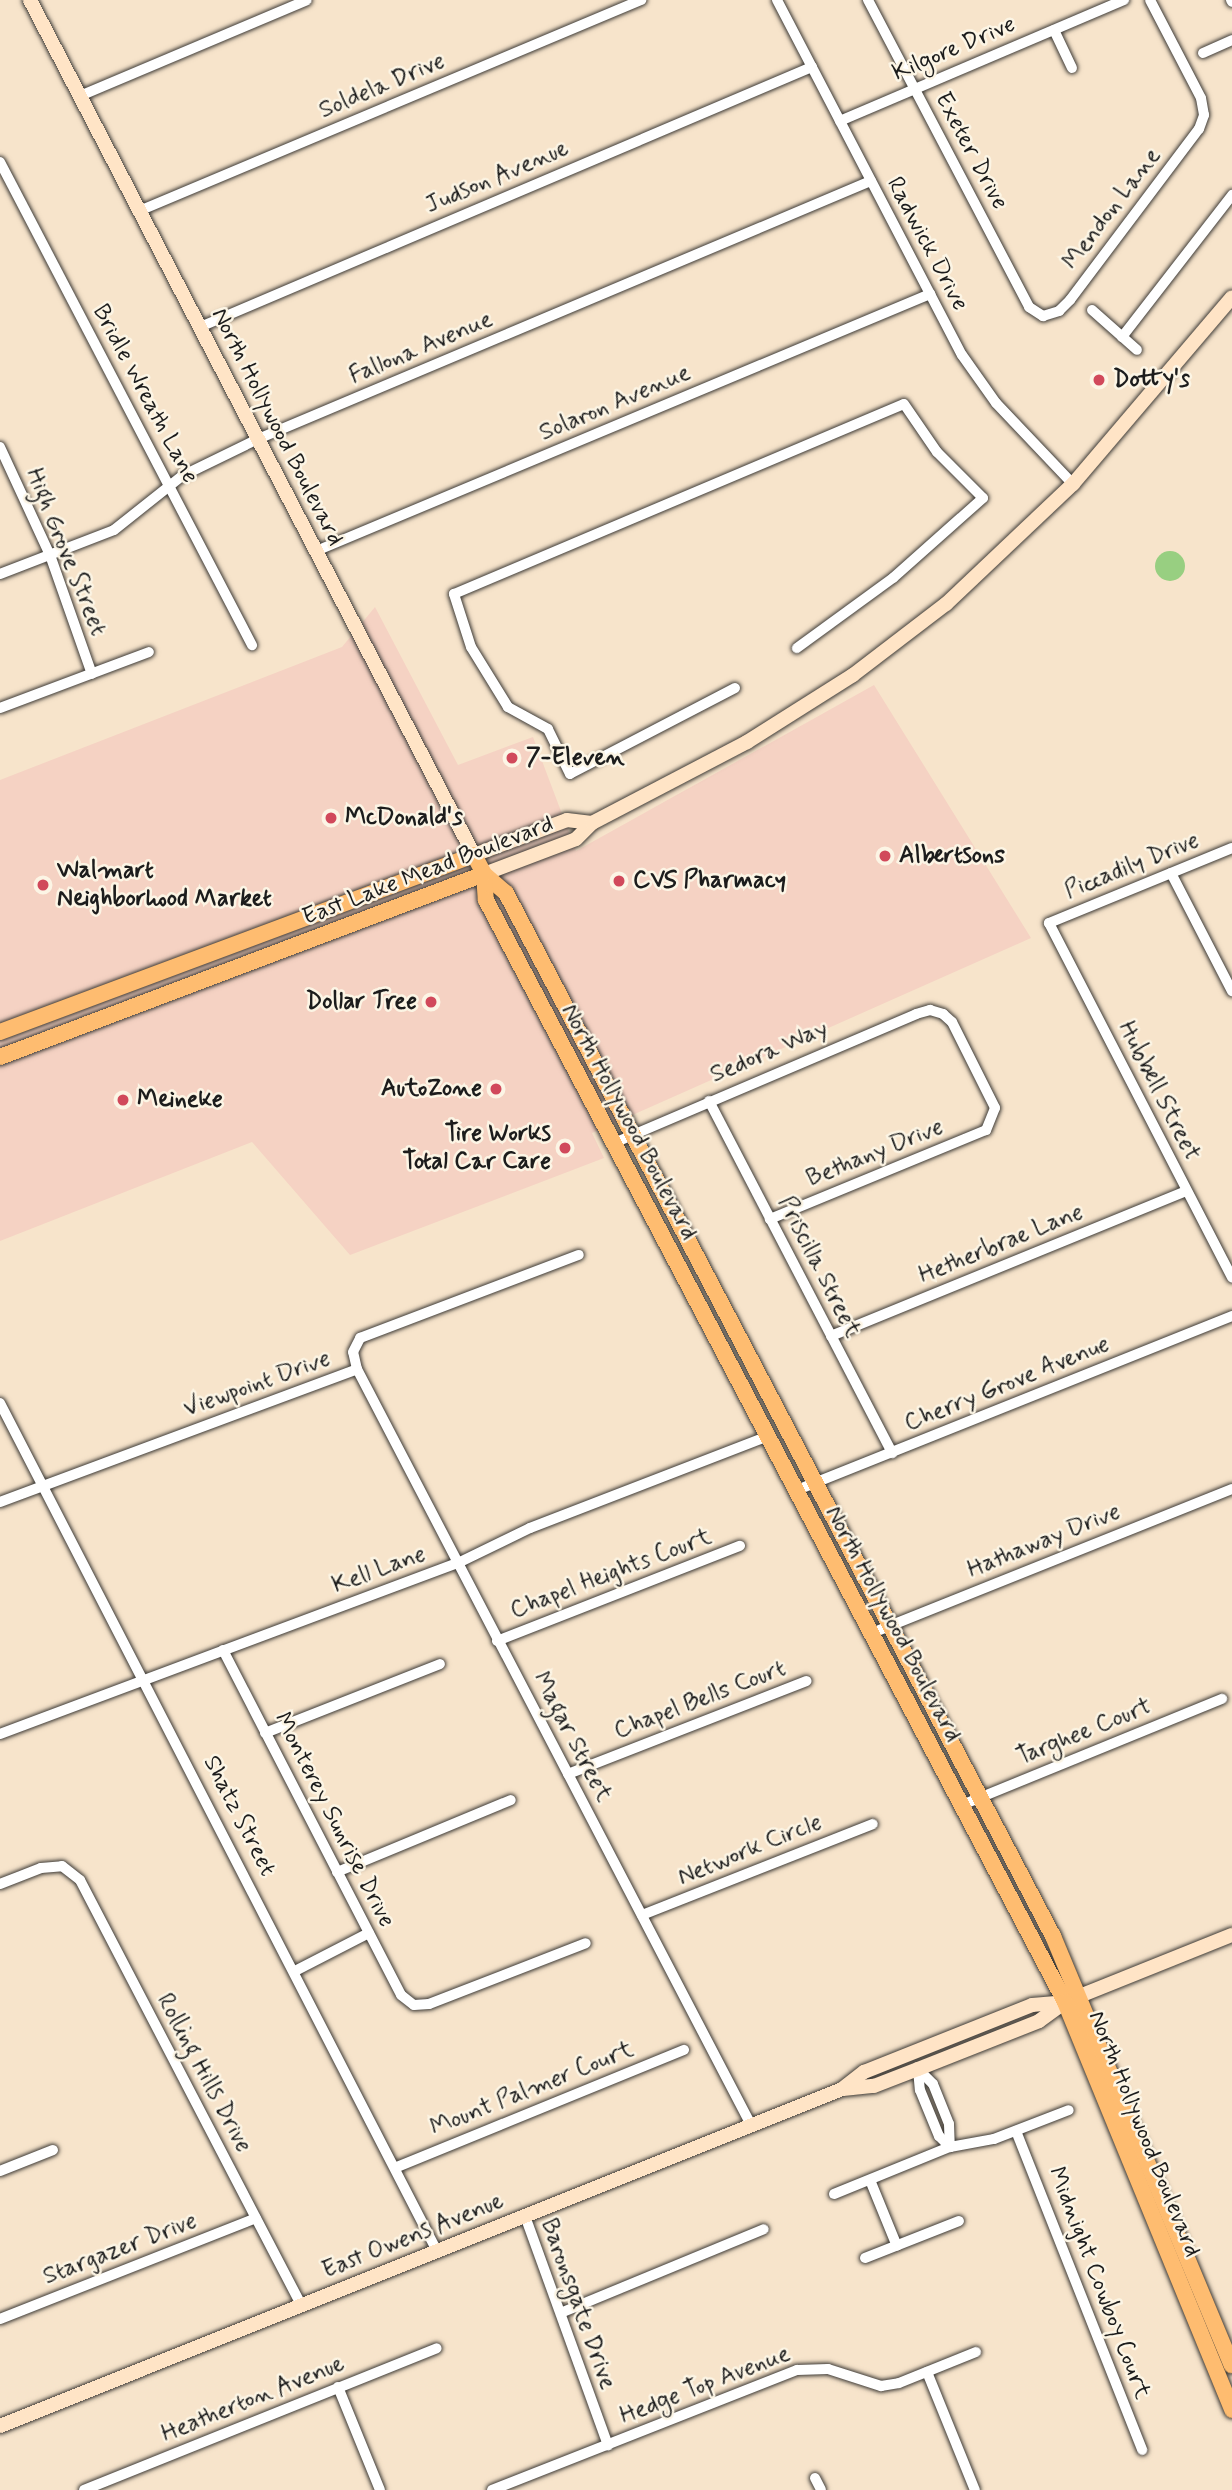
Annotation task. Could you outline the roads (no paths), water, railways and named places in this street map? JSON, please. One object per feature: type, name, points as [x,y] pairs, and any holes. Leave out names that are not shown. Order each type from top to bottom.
[{"type":"main road","name":"North Hollywood Boulevard","points":[[30,0],[484,874],[486,900],[1065,2002],[1232,2410]]},
{"type":"main road","name":"East Lake Mead Boulevard","points":[[0,1058],[576,839],[592,823],[725,755],[853,675],[946,604],[1073,484],[1232,298]]},
{"type":"main road","name":"East Lake Mead Boulevard","points":[[0,1032],[567,820],[592,823]]},
{"type":"main road","name":"North Hollywood Boulevard","points":[[484,874],[505,890],[891,1625],[1082,1996],[1232,2365]]},
{"type":"main road","points":[[202,981],[209,969],[266,946],[282,927]]},
{"type":"main road","points":[[92,1023],[94,1013],[117,1002],[131,983]]},
{"type":"main road","points":[[552,1026],[571,1016]]},
{"type":"main road","name":"East Owens Avenue","points":[[0,2426],[842,2089],[864,2072],[1032,2005],[1065,2002],[1232,1935]]},
{"type":"main road","name":"East Owens Avenue","points":[[842,2089],[874,2086],[918,2069],[1039,2021],[1065,2002]]},
{"type":"street","points":[[80,96],[307,0]]},
{"type":"street","name":"Soldela Drive","points":[[139,211],[641,0]]},
{"type":"street","name":"Radwick Drive","points":[[777,0],[962,355],[996,403],[1073,484]]},
{"type":"street","name":"Exeter Drive","points":[[868,0],[1029,307],[1043,316]]},
{"type":"street","name":"Kilgore Drive","points":[[840,121],[1124,0]]},
{"type":"street","name":"Mendon Lane","points":[[1043,316],[1059,311],[1070,300],[1195,135],[1204,115],[1201,98],[1150,0]]},
{"type":"street","points":[[1054,30],[1072,68]]},
{"type":"street","points":[[1203,53],[1232,40]]},
{"type":"street","name":"Judson Avenue","points":[[200,327],[811,67]]},
{"type":"street","name":"Bridle Wreath Lane","points":[[0,162],[252,645]]},
{"type":"street","name":"Fallona Avenue","points":[[0,574],[114,530],[168,485],[258,439],[871,181]]},
{"type":"street","points":[[1122,337],[1232,195]]},
{"type":"street","name":"Solaron Avenue","points":[[316,551],[930,294]]},
{"type":"street","points":[[1092,310],[1137,350]]},
{"type":"street","points":[[735,688],[570,774],[548,729],[508,706],[471,647],[454,594],[904,404],[937,452],[983,498],[893,578],[797,648]]},
{"type":"street","name":"High Grove Street","points":[[0,447],[50,555],[92,674]]},
{"type":"street","points":[[0,708],[149,652]]},
{"type":"street","name":"Piccadily Drive","points":[[1049,923],[1232,848]]},
{"type":"street","points":[[1171,873],[1232,990]]},
{"type":"street","name":"Hubbell Street","points":[[1049,923],[1232,1278]]},
{"type":"street","name":"Sedora Way","points":[[614,1143],[930,1010],[943,1014],[952,1022],[995,1108],[992,1121]]},
{"type":"street","name":"Priscilla Street","points":[[709,1101],[892,1453]]},
{"type":"street","name":"Bethany Drive","points":[[770,1219],[986,1130],[992,1121]]},
{"type":"street","name":"Hetherbrae Lane","points":[[831,1336],[1187,1191]]},
{"type":"street","name":"Viewpoint Drive","points":[[0,1502],[357,1369],[353,1352],[360,1338],[579,1255]]},
{"type":"street","name":"Cherry Grove Avenue","points":[[797,1490],[1232,1316]]},
{"type":"street","name":"Magar Street","points":[[357,1369],[751,2125]]},
{"type":"street","name":"Shatz Street","points":[[0,1403],[397,2167],[437,2250]]},
{"type":"street","name":"Kell Lane","points":[[0,1734],[143,1678],[458,1563],[530,1528],[769,1436]]},
{"type":"street","name":"Hathaway Drive","points":[[872,1633],[1232,1489]]},
{"type":"street","name":"Chapel Heights Court","points":[[497,1641],[740,1546]]},
{"type":"street","name":"Monterey Sunrise Drive","points":[[223,1650],[401,1995],[414,2005],[429,2004],[586,1943]]},
{"type":"street","points":[[265,1733],[440,1664]]},
{"type":"street","name":"Chapel Bells Court","points":[[568,1774],[807,1681]]},
{"type":"street","name":"Targhee Court","points":[[961,1805],[1222,1699]]},
{"type":"street","points":[[337,1872],[510,1800]]},
{"type":"street","name":"Network Circle","points":[[642,1915],[873,1824]]},
{"type":"street","name":"Rolling Hills Drive","points":[[0,1884],[41,1868],[62,1866],[79,1880],[301,2305]]},
{"type":"street","points":[[295,1971],[369,1933]]},
{"type":"street","name":"Mount Palmer Court","points":[[397,2167],[684,2050]]},
{"type":"street","points":[[918,2069],[920,2090],[939,2136],[950,2147]]},
{"type":"street","points":[[834,2194],[950,2147],[1016,2131],[1069,2110]]},
{"type":"street","name":"Midnight Cowboy Court","points":[[1016,2131],[1142,2450]]},
{"type":"street","points":[[0,2171],[53,2150]]},
{"type":"street","points":[[870,2180],[897,2245]]},
{"type":"street","name":"Baronsgate Drive","points":[[525,2216],[608,2445]]},
{"type":"street","name":"Stargazer Drive","points":[[0,2319],[256,2218]]},
{"type":"street","points":[[865,2258],[959,2221]]},
{"type":"street","points":[[562,2312],[764,2229]]},
{"type":"street","name":"Heatherton Avenue","points":[[84,2490],[437,2348]]},
{"type":"street","name":"Hedge Top Avenue","points":[[492,2490],[521,2485],[608,2445],[797,2370],[828,2369],[881,2386],[927,2372],[976,2351]]},
{"type":"street","points":[[927,2372],[975,2490]]},
{"type":"street","points":[[338,2387],[380,2490]]},
{"type":"street","points":[[816,2478],[821,2490]]},
{"type":"place","name":"Dotty's","points":[[1099,380]]},
{"type":"place","name":"7-Eleven","points":[[512,758]]},
{"type":"place","name":"McDonald's","points":[[331,818]]},
{"type":"place","name":"Albertsons","points":[[885,856]]},
{"type":"place","name":"CVS Pharmacy","points":[[619,881]]},
{"type":"place","name":"Walmart Neighborhood Market","points":[[43,885]]},
{"type":"place","name":"Dollar Tree","points":[[431,1002]]},
{"type":"place","name":"AutoZone","points":[[496,1089]]},
{"type":"place","name":"Meineke","points":[[123,1100]]},
{"type":"place","name":"Tire Works Total Car Care","points":[[565,1148]]}]
